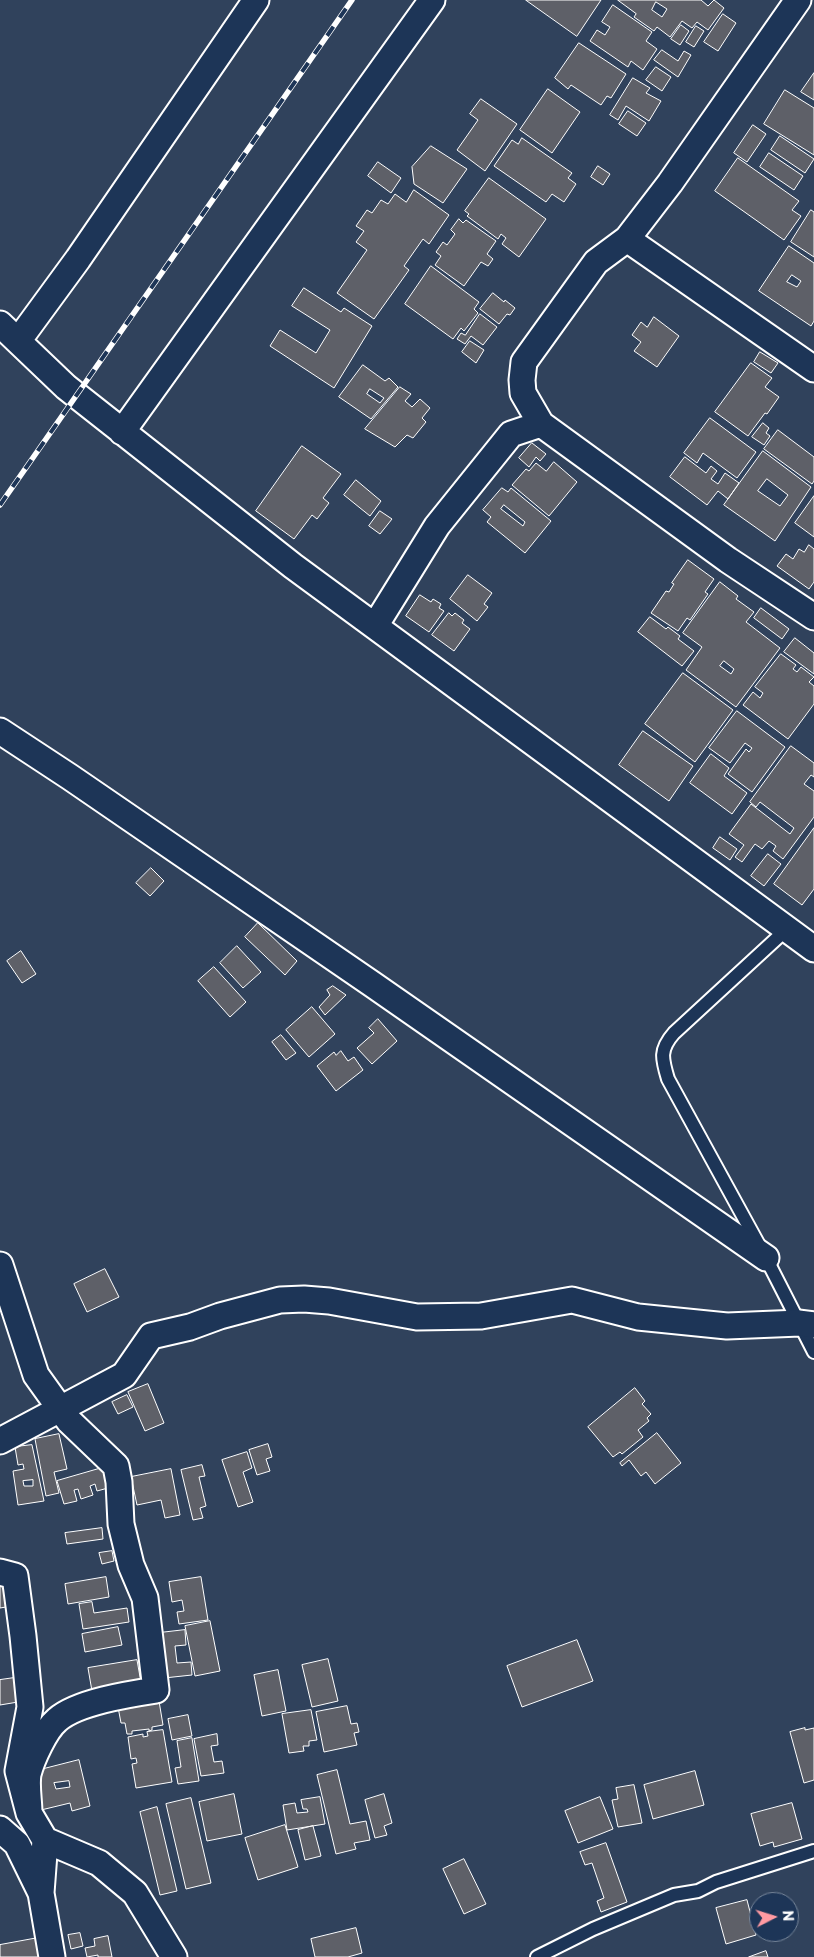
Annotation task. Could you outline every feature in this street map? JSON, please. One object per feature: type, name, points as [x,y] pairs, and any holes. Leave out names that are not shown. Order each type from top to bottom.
[{"type":"street","points":[[18,341],[83,251],[256,0]]},
{"type":"street","points":[[122,432],[432,0]]},
{"type":"street","points":[[798,0],[670,183],[627,240],[596,262],[524,362],[522,380],[523,393],[541,424],[728,560],[814,617]]},
{"type":"street","points":[[627,240],[814,369]]},
{"type":"street","points":[[0,324],[66,387],[293,566],[814,949]]},
{"type":"street","points":[[375,626],[437,526],[511,434],[541,424]]},
{"type":"street","points":[[0,731],[364,978],[766,1258]]},
{"type":"street","points":[[0,1265],[36,1375],[69,1421],[116,1466],[119,1482],[121,1524],[132,1565],[145,1598],[156,1690],[123,1696],[78,1708],[57,1720],[37,1750],[28,1776],[29,1813]]},
{"type":"street","points":[[0,1441],[124,1375],[151,1336],[190,1327],[220,1316],[280,1300],[329,1301],[417,1317],[481,1316],[572,1300],[638,1316],[697,1323],[727,1326],[807,1324]]},
{"type":"street","points":[[0,1572],[15,1576],[24,1636],[30,1707],[18,1771],[29,1813],[45,1840],[41,1892],[52,1957]]},
{"type":"street","points":[[0,1829],[17,1844],[41,1892]]},
{"type":"street","points":[[45,1840],[99,1863],[135,1893],[174,1957]]},
{"type":"lane","points":[[787,929],[674,1033],[667,1041],[662,1060],[668,1079],[766,1258],[807,1324],[814,1352]]},
{"type":"lane","points":[[538,1957],[592,1930],[674,1895],[698,1891],[716,1882],[814,1851]]},
{"type":"building","points":[[526,0],[601,0],[577,36]]},
{"type":"building","points":[[618,0],[701,0],[708,6],[714,0],[724,8],[708,30],[697,22],[692,28],[682,21],[670,37],[657,27],[654,31],[634,17],[636,14]],"holes":[[[656,2],[667,9],[662,17],[652,10]]]},
{"type":"building","points":[[613,5],[652,32],[646,41],[657,49],[643,70],[631,61],[628,67],[590,41],[597,30],[605,35],[610,27],[602,22]]},
{"type":"building","points":[[723,14],[736,23],[718,51],[704,42]]},
{"type":"building","points":[[681,25],[689,31],[680,45],[671,39]]},
{"type":"building","points":[[696,26],[704,31],[694,47],[686,42]]},
{"type":"building","points":[[579,43],[626,74],[611,98],[607,96],[601,105],[571,85],[568,89],[555,78]]},
{"type":"building","points":[[662,50],[678,61],[684,51],[691,55],[678,77],[654,60]]},
{"type":"building","points":[[656,67],[671,77],[662,91],[646,80]]},
{"type":"building","points":[[814,73],[814,100],[801,92]]},
{"type":"building","points":[[633,78],[650,88],[646,93],[661,101],[649,121],[626,106],[618,120],[610,115]]},
{"type":"building","points":[[548,89],[580,112],[552,153],[520,130]]},
{"type":"building","points":[[785,90],[814,108],[814,155],[764,124]]},
{"type":"building","points":[[481,99],[517,124],[485,171],[457,150],[478,120],[470,114]]},
{"type":"building","points":[[628,111],[646,123],[637,136],[619,124]]},
{"type":"building","points":[[753,125],[766,134],[747,162],[734,153]]},
{"type":"building","points":[[780,136],[814,159],[805,173],[771,150]]},
{"type":"building","points":[[522,138],[572,173],[568,178],[576,184],[564,202],[552,194],[546,202],[494,166],[512,140],[518,144]]},
{"type":"building","points":[[431,146],[467,169],[443,203],[414,184],[412,167]]},
{"type":"building","points":[[769,153],[803,176],[794,190],[760,167]]},
{"type":"building","points":[[738,158],[799,201],[792,210],[801,216],[784,240],[715,191]]},
{"type":"building","points":[[378,162],[401,178],[391,193],[368,176]]},
{"type":"building","points":[[598,166],[610,174],[603,185],[591,177]]},
{"type":"building","points":[[489,178],[546,219],[519,257],[502,244],[506,238],[501,234],[498,239],[467,216],[469,214],[465,211]]},
{"type":"building","points":[[414,190],[449,215],[429,244],[423,239],[404,266],[409,270],[374,319],[337,293],[367,250],[356,242],[364,231],[356,226],[367,210],[372,213],[381,200],[388,204],[395,194],[406,202]]},
{"type":"building","points":[[811,210],[814,212],[814,257],[791,242]]},
{"type":"building","points":[[459,219],[463,223],[466,220],[496,241],[487,254],[493,259],[488,266],[481,262],[464,286],[435,265],[441,256],[436,252],[443,242],[447,245],[455,234],[451,230]]},
{"type":"building","points":[[789,246],[814,263],[814,321],[811,326],[759,291]],"holes":[[[792,275],[801,281],[797,287],[787,282]]]},
{"type":"building","points":[[431,266],[479,302],[474,309],[478,313],[464,331],[461,328],[453,339],[405,304]]},
{"type":"building","points":[[304,288],[341,312],[344,308],[372,326],[334,388],[270,346],[280,330],[316,353],[330,330],[292,306]]},
{"type":"building","points":[[493,293],[515,308],[499,324],[480,309]]},
{"type":"building","points":[[480,314],[497,327],[483,345],[471,336],[465,344],[457,339],[461,333],[465,335]]},
{"type":"building","points":[[654,317],[679,336],[657,367],[634,351],[641,342],[632,335],[641,322],[647,327]]},
{"type":"building","points":[[470,341],[484,350],[476,363],[462,352]]},
{"type":"building","points":[[760,352],[778,363],[771,373],[754,362]]},
{"type":"building","points":[[751,363],[772,378],[765,387],[779,397],[748,436],[715,412]]},
{"type":"building","points":[[363,365],[385,381],[389,378],[398,387],[371,419],[339,397]],"holes":[[[370,389],[384,398],[380,403],[367,394]]]},
{"type":"building","points":[[400,387],[411,394],[405,401],[412,407],[420,399],[430,408],[422,418],[426,422],[413,438],[407,435],[395,447],[365,429]]},
{"type":"building","points":[[710,418],[756,452],[737,478],[703,453],[697,463],[684,453]]},
{"type":"building","points":[[763,423],[769,428],[766,433],[770,436],[764,445],[752,437]]},
{"type":"building","points":[[778,430],[814,457],[814,481],[812,484],[764,449]]},
{"type":"building","points":[[532,443],[546,454],[540,461],[536,457],[529,467],[519,458]]},
{"type":"building","points":[[302,446],[341,474],[323,498],[329,503],[317,519],[312,515],[294,539],[256,511]]},
{"type":"building","points":[[763,451],[811,487],[775,541],[724,505]],"holes":[[[767,479],[788,495],[780,506],[758,491]]]},
{"type":"building","points":[[685,457],[706,473],[711,466],[717,471],[711,479],[718,484],[725,473],[739,483],[728,499],[718,491],[707,505],[670,477]]},
{"type":"building","points":[[554,462],[577,482],[549,516],[512,485],[526,469],[529,471],[536,463],[546,471]]},
{"type":"building","points":[[356,480],[381,501],[370,516],[344,495]]},
{"type":"building","points":[[502,488],[508,492],[511,488],[551,521],[525,553],[487,522],[491,517],[483,510]],"holes":[[[504,505],[525,522],[523,526],[501,509]]]},
{"type":"building","points":[[814,496],[814,537],[795,523]]},
{"type":"building","points":[[380,511],[392,519],[380,534],[369,526]]},
{"type":"building","points":[[809,545],[814,549],[814,582],[809,589],[777,566],[786,554],[793,559],[799,549],[804,552]]},
{"type":"building","points":[[688,560],[714,579],[705,592],[708,594],[690,620],[687,618],[678,631],[651,613],[666,591],[669,592],[674,584],[672,583]]},
{"type":"building","points":[[468,575],[492,593],[484,604],[488,607],[477,621],[450,599]]},
{"type":"building","points":[[720,582],[738,596],[736,599],[754,612],[746,622],[780,648],[736,707],[686,670],[702,647],[683,633]],"holes":[[[724,661],[734,669],[731,674],[720,666]]]},
{"type":"building","points":[[420,595],[431,602],[433,599],[441,604],[439,608],[444,611],[429,632],[406,616]]},
{"type":"building","points":[[761,608],[789,629],[782,639],[754,618]]},
{"type":"building","points":[[449,613],[452,616],[455,613],[464,620],[462,623],[470,629],[454,651],[432,635]]},
{"type":"building","points":[[650,617],[666,629],[668,627],[680,636],[678,639],[694,651],[682,666],[638,632]]},
{"type":"building","points":[[795,638],[814,653],[814,674],[784,652]]},
{"type":"building","points":[[781,654],[796,665],[793,669],[797,672],[801,667],[814,677],[809,682],[814,686],[814,704],[788,739],[743,705],[753,692],[760,698],[763,693],[755,687]]},
{"type":"building","points":[[683,673],[733,710],[695,762],[645,724]]},
{"type":"building","points":[[737,711],[785,747],[752,792],[728,774],[746,749],[749,752],[752,748],[745,743],[730,763],[709,748]]},
{"type":"building","points":[[643,731],[693,766],[669,801],[619,765]]},
{"type":"building","points":[[791,746],[814,763],[814,777],[811,775],[804,784],[814,791],[814,817],[783,859],[773,851],[776,846],[769,841],[762,849],[755,844],[742,862],[735,857],[744,845],[729,834],[751,804],[790,834],[794,828],[760,802],[756,807],[750,802]]},
{"type":"building","points":[[711,754],[729,768],[724,776],[747,793],[732,814],[690,783]]},
{"type":"building","points":[[814,828],[814,889],[802,905],[774,884]]},
{"type":"building","points":[[720,837],[737,849],[730,860],[713,848]]},
{"type":"building","points":[[768,854],[781,864],[764,886],[751,876]]},
{"type":"building","points":[[151,868],[164,881],[150,896],[136,883]]},
{"type":"building","points":[[258,923],[297,961],[285,975],[245,937]]},
{"type":"building","points":[[237,946],[261,972],[243,988],[220,963]]},
{"type":"building","points":[[21,951],[36,974],[22,983],[7,961]]},
{"type":"building","points":[[214,967],[246,1002],[230,1017],[198,981]]},
{"type":"building","points":[[333,986],[346,995],[325,1015],[319,1007],[330,995],[327,990]]},
{"type":"building","points":[[312,1007],[335,1034],[309,1057],[286,1030]]},
{"type":"building","points":[[378,1019],[397,1041],[372,1064],[357,1048],[374,1033],[369,1028]]},
{"type":"building","points":[[281,1035],[296,1053],[286,1060],[272,1042]]},
{"type":"building","points":[[341,1051],[348,1061],[354,1057],[363,1070],[336,1091],[317,1066],[334,1052],[336,1055]]},
{"type":"building","points":[[105,1269],[119,1297],[87,1312],[74,1284]]},
{"type":"building","points":[[148,1384],[164,1423],[145,1431],[128,1392]]},
{"type":"building","points":[[635,1388],[645,1401],[642,1404],[651,1414],[647,1418],[649,1421],[638,1430],[643,1437],[622,1454],[620,1452],[613,1457],[588,1427]]},
{"type":"building","points":[[127,1395],[133,1407],[118,1414],[112,1402]]},
{"type":"building","points":[[657,1433],[681,1463],[655,1484],[646,1472],[641,1476],[629,1460],[622,1466],[620,1463]]},
{"type":"building","points":[[59,1434],[67,1469],[54,1472],[59,1493],[46,1496],[35,1439]]},
{"type":"building","points":[[268,1444],[272,1457],[266,1459],[270,1471],[257,1475],[249,1450]]},
{"type":"building","points":[[32,1445],[44,1501],[18,1505],[13,1471],[24,1469],[23,1464],[18,1465],[15,1447]],"holes":[[[33,1480],[33,1486],[24,1486],[23,1481]]]},
{"type":"building","points":[[247,1452],[252,1468],[243,1472],[253,1502],[238,1507],[222,1460]]},
{"type":"building","points":[[202,1465],[205,1476],[199,1477],[206,1506],[200,1508],[203,1518],[193,1520],[181,1470]]},
{"type":"building","points":[[102,1468],[108,1488],[97,1491],[95,1484],[90,1486],[93,1495],[81,1499],[78,1489],[74,1490],[77,1501],[64,1504],[57,1481]]},
{"type":"building","points":[[171,1469],[180,1515],[165,1518],[161,1500],[137,1505],[131,1477]]},
{"type":"building","points":[[102,1528],[103,1539],[67,1544],[65,1533]]},
{"type":"building","points":[[112,1551],[114,1561],[102,1564],[99,1553]]},
{"type":"building","points":[[106,1577],[109,1597],[68,1604],[65,1584]]},
{"type":"building","points":[[201,1577],[208,1620],[179,1624],[177,1612],[184,1611],[182,1600],[172,1602],[169,1582]]},
{"type":"building","points":[[4,1586],[6,1607],[0,1608],[0,1587]]},
{"type":"building","points":[[92,1602],[94,1613],[127,1608],[129,1622],[83,1629],[79,1604]]},
{"type":"building","points":[[210,1621],[220,1671],[195,1676],[185,1626]]},
{"type":"building","points":[[118,1627],[122,1645],[85,1652],[82,1634]]},
{"type":"building","points":[[185,1630],[186,1645],[175,1646],[177,1663],[191,1662],[192,1675],[164,1678],[159,1633]]},
{"type":"building","points":[[577,1640],[593,1681],[522,1707],[507,1666]]},
{"type":"building","points":[[328,1659],[338,1701],[312,1707],[302,1665]]},
{"type":"building","points":[[137,1660],[142,1688],[93,1697],[88,1668]]},
{"type":"building","points":[[278,1670],[286,1711],[262,1716],[254,1675]]},
{"type":"building","points":[[14,1678],[18,1702],[0,1705],[0,1680]]},
{"type":"building","points":[[159,1701],[163,1725],[152,1727],[152,1730],[149,1731],[149,1729],[132,1731],[132,1734],[127,1734],[125,1723],[121,1723],[118,1707]]},
{"type":"building","points":[[347,1706],[351,1724],[357,1723],[359,1732],[354,1733],[357,1745],[324,1752],[316,1712]]},
{"type":"building","points":[[311,1710],[317,1740],[309,1741],[309,1746],[303,1746],[304,1751],[289,1753],[282,1714]]},
{"type":"building","points":[[188,1715],[192,1736],[172,1740],[168,1719]]},
{"type":"building","points":[[805,1728],[805,1730],[814,1728],[814,1780],[804,1783],[790,1732]]},
{"type":"building","points":[[163,1730],[172,1782],[136,1788],[132,1764],[137,1763],[136,1758],[131,1759],[128,1737],[143,1734],[143,1737],[148,1736],[147,1732]]},
{"type":"building","points":[[217,1734],[218,1745],[211,1746],[214,1762],[222,1761],[224,1773],[201,1776],[194,1739]]},
{"type":"building","points":[[192,1738],[199,1781],[178,1784],[175,1768],[181,1767],[177,1741]]},
{"type":"building","points":[[79,1760],[90,1806],[72,1811],[70,1803],[41,1810],[32,1772]],"holes":[[[69,1781],[70,1787],[56,1789],[54,1783]]]},
{"type":"building","points":[[337,1770],[350,1824],[366,1821],[370,1840],[354,1843],[356,1849],[336,1854],[317,1775]]},
{"type":"building","points":[[695,1771],[704,1805],[653,1819],[644,1785]]},
{"type":"building","points":[[634,1785],[642,1823],[618,1827],[612,1800],[618,1799],[616,1788]]},
{"type":"building","points":[[234,1794],[242,1834],[207,1841],[199,1802]]},
{"type":"building","points":[[384,1794],[392,1823],[384,1826],[387,1835],[375,1838],[365,1800]]},
{"type":"building","points":[[320,1797],[325,1824],[287,1830],[283,1805],[295,1803],[297,1813],[308,1812],[307,1809],[303,1809],[301,1800]]},
{"type":"building","points":[[600,1797],[613,1829],[578,1843],[565,1811]]},
{"type":"building","points":[[191,1798],[211,1883],[186,1889],[166,1804]]},
{"type":"building","points":[[792,1803],[802,1839],[774,1847],[773,1842],[760,1846],[751,1814]]},
{"type":"building","points":[[157,1807],[177,1891],[160,1895],[140,1812]]},
{"type":"building","points":[[285,1825],[298,1867],[258,1880],[245,1838]]},
{"type":"building","points":[[313,1826],[321,1856],[305,1860],[298,1830]]},
{"type":"building","points":[[606,1843],[627,1902],[601,1912],[597,1901],[604,1898],[592,1863],[585,1865],[580,1852]]},
{"type":"building","points":[[464,1859],[486,1904],[464,1914],[443,1869]]},
{"type":"building","points":[[747,1900],[749,1908],[749,1937],[726,1944],[716,1908]]},
{"type":"building","points":[[356,1928],[362,1953],[348,1957],[315,1957],[311,1939]]},
{"type":"building","points":[[80,1933],[83,1946],[71,1949],[68,1935]]},
{"type":"building","points":[[108,1936],[112,1957],[98,1957],[98,1955],[87,1957],[85,1948],[95,1946],[94,1939]]},
{"type":"building","points":[[38,1938],[41,1957],[0,1957],[0,1945]]},
{"type":"building","points":[[766,1951],[768,1957],[749,1957]]},
{"type":"railway","points":[[0,505],[352,0]]}]
